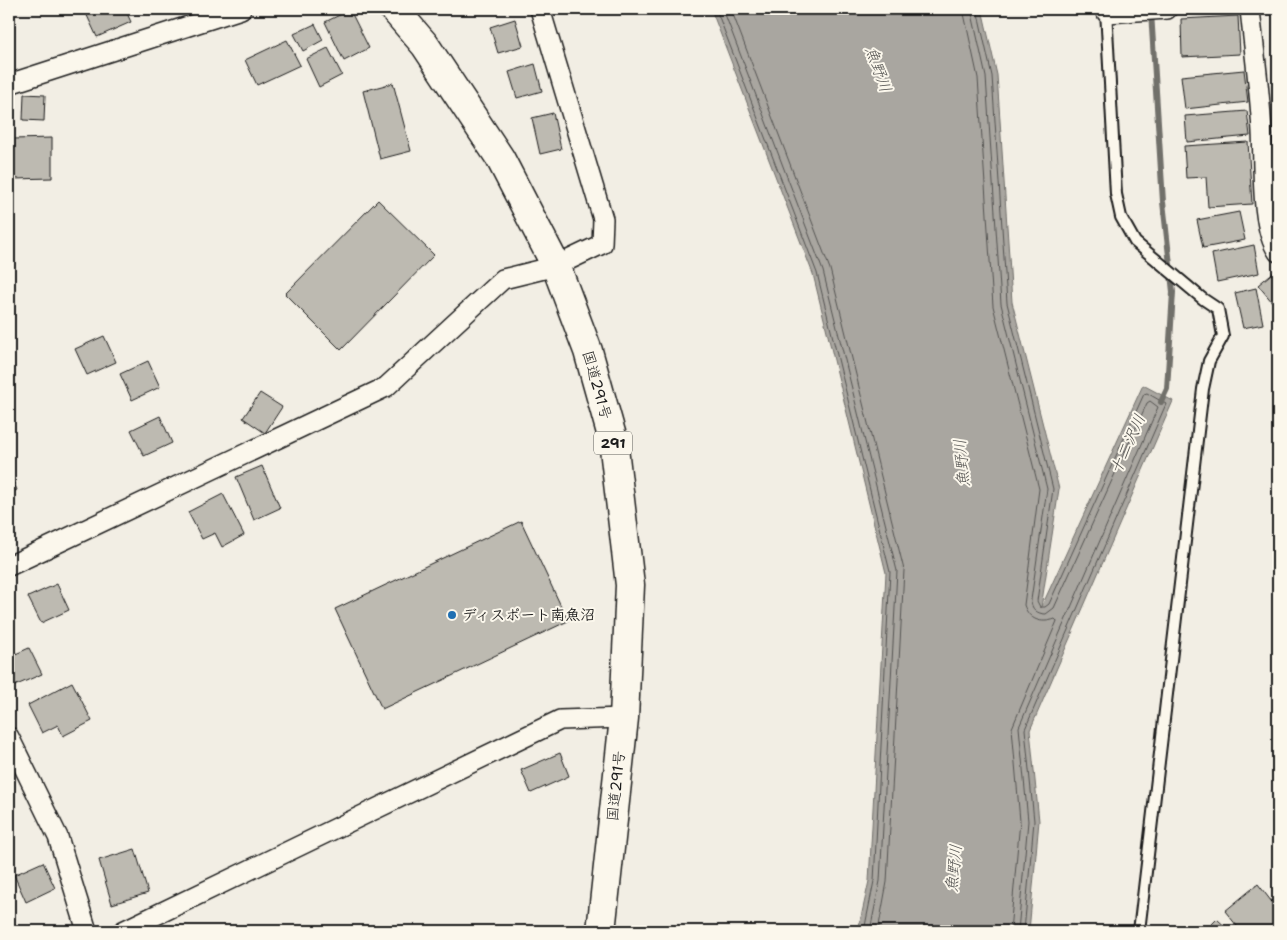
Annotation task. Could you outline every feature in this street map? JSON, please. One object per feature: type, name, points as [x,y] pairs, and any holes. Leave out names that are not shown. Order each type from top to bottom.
[{"type":"highway","name":"国道291号","points":[[394,9],[425,45],[500,158],[556,266],[588,351],[613,440],[630,585],[624,718],[601,931]]},
{"type":"street","points":[[9,84],[242,9]]},
{"type":"street","points":[[9,566],[386,387],[503,279],[556,266],[602,244],[604,219],[540,9]]},
{"type":"street","points":[[1106,11],[1129,12],[1167,9]]},
{"type":"street","points":[[1250,9],[1262,131],[1265,201],[1272,244],[1278,252]]},
{"type":"street","points":[[123,931],[560,720],[624,718]]},
{"type":"street","points":[[9,737],[58,837],[87,931]]},
{"type":"lane","points":[[1106,11],[1116,194],[1121,216],[1134,242],[1203,299],[1218,309],[1223,336],[1209,361],[1203,389],[1139,931]]},
{"type":"water","name":"魚野川","points":[[711,9],[982,9],[997,75],[1012,302],[1059,489],[1041,608],[1143,385],[1173,401],[1030,730],[1039,821],[1029,931],[858,931],[869,881],[886,573],[813,274]]},
{"type":"building","points":[[84,9],[125,9],[131,22],[97,37]]},
{"type":"building","points":[[350,10],[369,48],[344,61],[325,22]]},
{"type":"building","points":[[1238,16],[1240,54],[1182,57],[1181,19]]},
{"type":"building","points":[[515,19],[523,46],[498,53],[490,27]]},
{"type":"building","points":[[315,24],[323,40],[303,51],[294,34]]},
{"type":"building","points":[[287,40],[300,65],[257,85],[245,60]]},
{"type":"building","points":[[328,48],[342,75],[319,87],[306,59]]},
{"type":"building","points":[[535,64],[542,91],[517,98],[509,72]]},
{"type":"building","points":[[1244,70],[1248,102],[1185,109],[1181,76]]},
{"type":"building","points":[[393,83],[411,151],[380,159],[363,91]]},
{"type":"building","points":[[24,94],[45,95],[44,121],[23,120]]},
{"type":"building","points":[[1247,111],[1250,136],[1187,142],[1185,116]]},
{"type":"building","points":[[553,113],[561,149],[540,154],[532,118]]},
{"type":"building","points":[[52,138],[52,178],[14,179],[13,139]]},
{"type":"building","points":[[1248,142],[1252,204],[1208,207],[1206,177],[1186,178],[1184,146]]},
{"type":"building","points":[[378,200],[434,255],[341,350],[285,294]]},
{"type":"building","points":[[1239,212],[1245,240],[1203,248],[1197,220]]},
{"type":"building","points":[[1254,245],[1259,273],[1217,282],[1212,254]]},
{"type":"building","points":[[1276,270],[1278,273],[1278,298],[1273,303],[1258,285]]},
{"type":"building","points":[[1256,288],[1263,324],[1243,328],[1235,293]]},
{"type":"building","points":[[104,336],[116,362],[87,375],[75,349]]},
{"type":"building","points":[[148,361],[160,387],[132,400],[120,374]]},
{"type":"building","points":[[260,393],[282,407],[265,433],[243,418]]},
{"type":"building","points":[[160,416],[172,443],[144,456],[131,430]]},
{"type":"building","points":[[262,466],[280,508],[254,520],[236,477]]},
{"type":"building","points":[[9,471],[17,490],[9,494]]},
{"type":"building","points":[[223,494],[244,535],[222,547],[215,533],[202,539],[188,512]]},
{"type":"building","name":"ディスポート南魚沼","points":[[521,521],[568,621],[382,709],[335,609]]},
{"type":"building","points":[[57,584],[69,610],[41,623],[28,597]]},
{"type":"building","points":[[29,648],[42,674],[12,687],[9,679],[9,657]]},
{"type":"building","points":[[72,682],[92,721],[63,736],[58,725],[42,733],[28,705]]},
{"type":"building","points":[[560,753],[569,776],[531,793],[521,770]]},
{"type":"building","points":[[135,849],[148,893],[112,904],[99,860]]},
{"type":"building","points":[[43,862],[55,888],[26,902],[14,875]]},
{"type":"building","points":[[1258,884],[1278,910],[1278,931],[1267,931],[1265,928],[1261,931],[1241,931],[1225,911]]},
{"type":"building","points":[[1217,919],[1230,931],[1205,931]]},
{"type":"waterway","name":"十二沢川","points":[[1151,12],[1163,202],[1173,292],[1167,389],[1161,402]]},
{"type":"place","name":"ディスポート南魚沼","points":[[452,615]]}]
